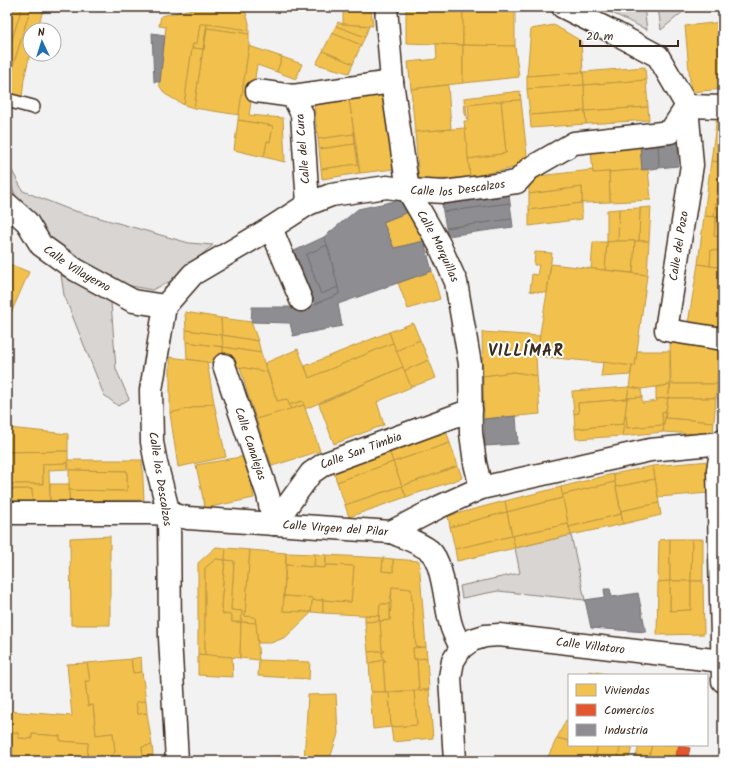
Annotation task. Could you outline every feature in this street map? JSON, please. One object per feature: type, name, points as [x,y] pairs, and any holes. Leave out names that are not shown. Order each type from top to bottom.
[{"type":"street","name":"Calle Morquillas","points":[[386,7],[392,82],[408,190],[440,244],[456,282],[470,364],[471,433],[475,463],[481,488]]},
{"type":"street","points":[[563,7],[658,56],[687,106],[723,107]]},
{"type":"street","name":"Calle del Cura","points":[[257,91],[293,96],[392,82]]},
{"type":"street","name":"Calle del Cura","points":[[293,96],[302,114],[308,204]]},
{"type":"street","name":"Calle los Descalzos","points":[[177,761],[170,638],[169,514],[156,463],[151,390],[165,306],[193,274],[271,228],[308,204],[331,195],[388,187],[408,190],[445,192],[517,182],[529,169],[574,143],[670,132],[687,106]]},
{"type":"street","name":"Calle del Pozo","points":[[687,106],[692,165],[666,330],[723,339]]},
{"type":"street","name":"Calle Villayerno","points":[[7,204],[27,222],[41,245],[76,270],[133,301],[165,306]]},
{"type":"street","points":[[271,228],[301,300]]},
{"type":"street","name":"Calle Canalejas","points":[[224,365],[268,495],[274,524]]},
{"type":"street","name":"Calle San Timbia","points":[[274,524],[311,473],[324,464],[471,410]]},
{"type":"street","points":[[722,441],[718,470],[723,671]]},
{"type":"street","name":"Calle Virgen del Pilar","points":[[7,513],[169,514],[188,518],[392,532],[439,507],[481,488],[650,450],[722,441]]},
{"type":"street","points":[[392,532],[417,543],[431,552],[438,564],[451,625],[461,648],[453,661],[450,677],[456,761]]},
{"type":"street","name":"Calle Villatoro","points":[[461,648],[472,640],[485,636],[499,635],[723,671]]},
{"type":"lane","points":[[7,100],[33,107]]},
{"type":"shaded area","points":[[600,7],[644,7],[647,30]]},
{"type":"shaded area","points":[[658,7],[718,7],[684,11],[661,30]]},
{"type":"shaded area","points":[[7,119],[11,119],[8,123],[10,167],[23,191],[68,209],[189,243],[213,245],[171,281],[152,290],[121,284],[69,257],[48,238],[18,202],[7,174]]},
{"type":"shaded area","points":[[61,275],[111,302],[116,369],[129,399],[118,406],[104,395],[64,295]]},
{"type":"shaded area","points":[[571,535],[585,600],[498,591],[462,598],[460,586],[520,573],[515,548]]},
{"type":"building: Viviendas","points":[[7,7],[22,7],[7,56]]},
{"type":"building: Viviendas","points":[[22,7],[31,7],[26,22],[22,22],[22,37],[7,86],[7,56]]},
{"type":"building: Viviendas","points":[[31,7],[44,7],[39,22],[26,22]]},
{"type":"building: Viviendas","points":[[201,7],[244,7],[249,23],[249,30],[200,24],[197,44],[193,44],[184,105],[165,94],[159,85],[166,27],[159,26],[161,16]]},
{"type":"building: Viviendas","points":[[343,7],[371,7],[373,26],[343,24]]},
{"type":"building: Viviendas","points":[[406,7],[463,7],[463,45],[406,43]]},
{"type":"building: Viviendas","points":[[463,7],[515,7],[515,46],[463,45]]},
{"type":"building: Viviendas","points":[[338,22],[343,24],[369,26],[365,37],[336,26]]},
{"type":"building: Viviendas","points":[[722,22],[723,89],[691,92],[685,26]]},
{"type":"building: Viviendas","points":[[200,24],[207,24],[203,49],[192,48],[193,44],[197,44]]},
{"type":"building: Viviendas","points":[[207,24],[249,30],[249,34],[207,28],[204,50]]},
{"type":"building: Viviendas","points":[[554,25],[581,41],[583,72],[527,76],[531,29]]},
{"type":"building: Viviendas","points":[[336,26],[365,37],[361,45],[332,33]]},
{"type":"building: Viviendas","points":[[207,28],[249,34],[249,46],[239,115],[194,108]]},
{"type":"building: Viviendas","points":[[332,33],[361,45],[353,64],[323,51]]},
{"type":"building: Viviendas","points":[[22,37],[22,62],[28,62],[22,98],[7,93],[7,86]]},
{"type":"building: Viviendas","points":[[436,44],[463,45],[463,83],[411,89],[408,62],[437,59]]},
{"type":"building: Viviendas","points":[[463,45],[515,46],[519,77],[463,83]]},
{"type":"building: Viviendas","points":[[249,46],[282,57],[277,72],[257,65],[249,115],[283,118],[285,162],[264,157],[267,141],[270,142],[273,126],[238,120]]},
{"type":"building: Viviendas","points":[[192,48],[203,49],[194,108],[184,105]]},
{"type":"building: Viviendas","points":[[323,51],[353,64],[349,73],[316,64]]},
{"type":"building: Viviendas","points":[[282,57],[302,64],[296,79],[277,72]]},
{"type":"building: Viviendas","points":[[645,67],[646,80],[584,85],[583,72]]},
{"type":"building: Viviendas","points":[[583,72],[584,85],[527,89],[527,76]]},
{"type":"building: Viviendas","points":[[646,80],[648,107],[585,111],[584,85]]},
{"type":"building: Viviendas","points":[[448,85],[451,129],[415,132],[411,89]]},
{"type":"building: Viviendas","points":[[584,85],[585,111],[530,115],[527,89]]},
{"type":"building: Viviendas","points":[[520,91],[521,100],[466,105],[467,116],[465,115],[464,98]]},
{"type":"building: Viviendas","points":[[384,94],[394,169],[360,173],[349,99]]},
{"type":"building: Viviendas","points":[[349,99],[354,134],[318,139],[314,104]]},
{"type":"building: Viviendas","points":[[521,100],[528,165],[470,177],[468,159],[506,153],[501,101]]},
{"type":"building: Viviendas","points":[[501,101],[506,153],[468,159],[464,121],[468,121],[467,117],[469,117],[468,105]]},
{"type":"building: Viviendas","points":[[648,107],[649,120],[586,124],[585,111]]},
{"type":"building: Viviendas","points":[[585,111],[586,124],[531,128],[530,115]]},
{"type":"building: Viviendas","points":[[717,117],[723,118],[723,163],[711,161]]},
{"type":"building: Viviendas","points":[[238,120],[273,126],[270,142],[267,141],[264,157],[234,150]]},
{"type":"building: Viviendas","points":[[465,128],[470,177],[419,181],[415,132]]},
{"type":"building: Viviendas","points":[[354,134],[355,144],[319,149],[318,139]]},
{"type":"building: Viviendas","points":[[355,144],[358,164],[321,169],[319,149]]},
{"type":"building: Viviendas","points":[[640,145],[642,170],[593,173],[591,150]]},
{"type":"building: Viviendas","points":[[711,161],[721,162],[714,217],[704,216]]},
{"type":"building: Viviendas","points":[[721,162],[723,163],[723,218],[714,217]]},
{"type":"building: Viviendas","points":[[358,164],[360,173],[322,179],[321,169]]},
{"type":"building: Viviendas","points":[[648,169],[651,200],[610,202],[609,172]]},
{"type":"building: Viviendas","points":[[592,170],[593,173],[609,172],[610,202],[582,203],[582,187],[529,194],[529,177]]},
{"type":"building: Viviendas","points":[[582,187],[582,203],[529,210],[529,194]]},
{"type":"building: Viviendas","points":[[582,203],[582,219],[529,226],[529,210]]},
{"type":"building: Viviendas","points":[[651,207],[649,241],[639,241],[640,208]]},
{"type":"building: Viviendas","points":[[640,208],[639,241],[618,241],[619,209]]},
{"type":"building: Viviendas","points":[[619,209],[618,241],[607,242],[607,210]]},
{"type":"building: Viviendas","points":[[411,211],[424,241],[394,248],[383,222]]},
{"type":"building: Viviendas","points":[[704,216],[716,217],[714,236],[721,237],[719,251],[711,250],[710,266],[698,264]]},
{"type":"building: Viviendas","points":[[716,217],[723,218],[723,268],[710,266],[711,250],[719,251],[721,237],[714,236]]},
{"type":"building: Viviendas","points":[[635,241],[633,273],[605,270],[607,242]]},
{"type":"building: Viviendas","points":[[635,241],[649,241],[647,275],[633,273]]},
{"type":"building: Viviendas","points":[[593,242],[607,242],[605,270],[591,269]]},
{"type":"building: Viviendas","points":[[535,252],[552,253],[547,293],[530,291],[532,274],[537,275],[539,265],[534,265]]},
{"type":"building: Viviendas","points":[[7,263],[29,272],[11,313],[7,311]]},
{"type":"building: Viviendas","points":[[551,264],[647,275],[635,366],[536,356]]},
{"type":"building: Viviendas","points":[[698,264],[723,268],[723,334],[687,329]]},
{"type":"building: Viviendas","points":[[432,271],[440,299],[408,309],[398,283]]},
{"type":"building: Viviendas","points":[[185,312],[221,318],[222,335],[186,330]]},
{"type":"building: Viviendas","points":[[221,318],[251,322],[258,341],[222,335]]},
{"type":"building: Viviendas","points":[[413,323],[420,340],[396,351],[389,332]]},
{"type":"building: Viviendas","points":[[186,330],[222,335],[223,347],[186,342]]},
{"type":"building: Viviendas","points":[[389,332],[393,343],[309,378],[305,366]]},
{"type":"building: Viviendas","points":[[482,332],[540,336],[536,356],[537,376],[514,372],[483,376]]},
{"type":"building: Viviendas","points":[[222,335],[258,341],[261,353],[223,347]]},
{"type":"building: Viviendas","points":[[670,338],[720,344],[717,384],[671,384]]},
{"type":"building: Viviendas","points":[[420,340],[429,360],[404,371],[396,351]]},
{"type":"building: Viviendas","points":[[186,342],[223,347],[224,365],[187,359]]},
{"type":"building: Viviendas","points":[[393,343],[403,367],[305,409],[302,401],[289,405],[287,399],[277,401],[265,363],[298,349],[309,378]]},
{"type":"building: Viviendas","points":[[223,347],[261,353],[267,372],[224,365]]},
{"type":"building: Viviendas","points":[[637,351],[670,351],[670,385],[641,389],[629,387],[632,366],[635,366]]},
{"type":"building: Viviendas","points":[[170,357],[207,362],[214,403],[170,413]]},
{"type":"building: Viviendas","points":[[429,360],[436,378],[411,387],[404,371]]},
{"type":"building: Viviendas","points":[[603,362],[632,366],[630,375],[601,377]]},
{"type":"building: Viviendas","points":[[240,367],[267,372],[277,401],[287,399],[291,409],[256,419]]},
{"type":"building: Viviendas","points":[[403,367],[411,387],[377,402],[384,425],[334,444],[319,404]]},
{"type":"building: Viviendas","points":[[514,372],[537,376],[540,414],[484,419],[483,376]]},
{"type":"building: Viviendas","points":[[671,384],[717,384],[716,398],[668,398]]},
{"type":"building: Viviendas","points":[[670,385],[668,398],[656,399],[656,387]]},
{"type":"building: Viviendas","points":[[629,387],[641,389],[642,397],[627,398]]},
{"type":"building: Viviendas","points":[[629,387],[627,399],[578,403],[579,413],[574,414],[572,391]]},
{"type":"building: Viviendas","points":[[642,397],[642,403],[657,401],[656,399],[668,398],[666,411],[662,412],[663,425],[627,428],[625,415],[627,398]]},
{"type":"building: Viviendas","points":[[668,398],[716,398],[714,422],[665,418]]},
{"type":"building: Viviendas","points":[[627,399],[624,424],[575,429],[574,414],[579,413],[578,403]]},
{"type":"building: Viviendas","points":[[302,401],[304,405],[291,409],[289,405]]},
{"type":"building: Viviendas","points":[[214,403],[226,457],[178,467],[170,413]]},
{"type":"building: Viviendas","points":[[304,405],[320,451],[272,466],[256,419]]},
{"type":"building: Viviendas","points":[[666,411],[663,432],[622,436],[625,415],[627,428],[663,425],[662,412]]},
{"type":"building: Viviendas","points":[[665,418],[714,422],[713,435],[663,432]]},
{"type":"building: Viviendas","points":[[624,424],[622,436],[576,439],[575,429]]},
{"type":"building: Viviendas","points":[[7,428],[9,489],[32,489],[33,502],[7,503]]},
{"type":"building: Viviendas","points":[[8,428],[68,434],[68,451],[9,452]]},
{"type":"building: Viviendas","points":[[446,431],[450,443],[393,462],[389,450]]},
{"type":"building: Viviendas","points":[[450,443],[458,466],[402,486],[393,462]]},
{"type":"building: Viviendas","points":[[389,450],[393,462],[337,482],[333,470]]},
{"type":"building: Viviendas","points":[[68,451],[68,463],[43,464],[43,484],[9,484],[9,452]]},
{"type":"building: Viviendas","points":[[246,456],[254,498],[205,508],[196,465]]},
{"type":"building: Viviendas","points":[[68,460],[142,460],[144,500],[69,501],[69,490],[127,491],[127,471],[69,470]]},
{"type":"building: Viviendas","points":[[710,461],[709,493],[658,497],[653,466]]},
{"type":"building: Viviendas","points":[[393,462],[402,486],[345,505],[337,482]]},
{"type":"building: Viviendas","points":[[68,463],[68,469],[49,470],[50,502],[33,502],[32,489],[9,489],[9,484],[43,484],[43,464]]},
{"type":"building: Viviendas","points":[[458,466],[462,478],[406,497],[402,486]]},
{"type":"building: Viviendas","points":[[653,466],[655,479],[616,487],[613,474]]},
{"type":"building: Viviendas","points":[[69,470],[127,471],[127,491],[69,490]]},
{"type":"building: Viviendas","points":[[613,474],[615,482],[562,495],[561,487]]},
{"type":"building: Viviendas","points":[[655,479],[659,503],[621,511],[616,487]]},
{"type":"building: Viviendas","points":[[615,482],[621,514],[569,527],[562,495]]},
{"type":"building: Viviendas","points":[[50,484],[69,484],[69,501],[50,502]]},
{"type":"building: Viviendas","points":[[402,486],[406,497],[349,517],[345,505]]},
{"type":"building: Viviendas","points":[[561,487],[563,498],[507,512],[505,501]]},
{"type":"building: Viviendas","points":[[563,498],[568,524],[512,536],[507,512]]},
{"type":"building: Viviendas","points":[[505,501],[507,512],[450,527],[448,516]]},
{"type":"building: Viviendas","points":[[659,503],[661,515],[623,524],[621,511]]},
{"type":"building: Viviendas","points":[[507,512],[512,536],[455,549],[450,527]]},
{"type":"building: Viviendas","points":[[621,514],[623,524],[571,535],[569,527]]},
{"type":"building: Viviendas","points":[[568,524],[571,535],[515,548],[512,536]]},
{"type":"building: Viviendas","points":[[110,536],[110,625],[71,625],[70,538]]},
{"type":"building: Viviendas","points":[[512,536],[515,548],[457,561],[455,549]]},
{"type":"building: Viviendas","points":[[670,539],[670,581],[658,582],[659,540]]},
{"type":"building: Viviendas","points":[[670,539],[692,539],[691,581],[670,581]]},
{"type":"building: Viviendas","points":[[692,539],[703,539],[703,581],[691,581]]},
{"type":"building: Viviendas","points":[[216,547],[226,548],[225,560],[216,559],[205,568],[205,655],[198,654],[198,563]]},
{"type":"building: Viviendas","points":[[226,548],[250,550],[245,616],[255,617],[256,623],[241,622],[242,611],[231,610],[234,561],[225,560]]},
{"type":"building: Viviendas","points":[[250,550],[286,553],[283,611],[311,612],[312,601],[322,600],[323,613],[312,612],[286,637],[271,643],[258,643],[255,617],[245,616]]},
{"type":"building: Viviendas","points":[[286,553],[315,554],[314,567],[286,565]]},
{"type":"building: Viviendas","points":[[315,554],[326,555],[325,568],[314,567]]},
{"type":"building: Viviendas","points":[[326,555],[383,558],[382,571],[393,572],[393,559],[419,561],[426,647],[416,648],[411,589],[392,587],[390,604],[380,604],[379,616],[323,613],[322,600],[323,598],[323,600],[351,602],[354,566],[326,565]]},
{"type":"building: Viviendas","points":[[383,558],[393,559],[393,572],[382,571]]},
{"type":"building: Viviendas","points":[[216,559],[225,560],[221,607],[223,614],[232,615],[232,622],[241,622],[240,658],[205,655],[205,568]]},
{"type":"building: Viviendas","points":[[225,560],[234,561],[231,610],[242,611],[241,622],[232,622],[232,615],[223,614],[221,607]]},
{"type":"building: Viviendas","points":[[286,565],[325,568],[326,565],[354,566],[351,602],[323,600],[323,598],[322,600],[314,600],[312,598],[284,596]]},
{"type":"building: Viviendas","points":[[670,581],[691,581],[691,610],[670,611]]},
{"type":"building: Viviendas","points":[[670,581],[670,611],[691,610],[691,581],[703,581],[704,634],[657,635],[658,582]]},
{"type":"building: Viviendas","points":[[392,587],[411,589],[416,648],[413,648],[414,659],[417,659],[419,690],[385,692],[383,661],[386,661],[383,659],[382,653],[385,651],[382,651],[380,621],[390,620]]},
{"type":"building: Viviendas","points":[[284,596],[312,598],[314,600],[312,601],[311,612],[283,611]]},
{"type":"building: Viviendas","points":[[380,604],[390,604],[390,620],[379,621]]},
{"type":"building: Viviendas","points":[[365,615],[379,616],[379,621],[365,622]]},
{"type":"building: Viviendas","points":[[380,621],[382,651],[385,651],[382,653],[380,651],[368,652],[365,622]]},
{"type":"building: Viviendas","points":[[241,622],[256,623],[259,660],[240,658]]},
{"type":"building: Viviendas","points":[[426,647],[427,658],[414,659],[413,648]]},
{"type":"building: Viviendas","points":[[380,651],[383,659],[369,663],[368,652]]},
{"type":"building: Viviendas","points":[[198,654],[232,657],[233,677],[198,675]]},
{"type":"building: Viviendas","points":[[141,657],[142,672],[133,673],[131,659]]},
{"type":"building: Viviendas","points":[[427,658],[429,690],[419,690],[417,659]]},
{"type":"building: Viviendas","points":[[131,659],[133,673],[142,672],[146,701],[136,702],[138,714],[147,713],[152,745],[142,747],[143,756],[153,755],[153,761],[106,761],[115,752],[113,733],[96,735],[93,705],[88,706],[85,681],[90,681],[87,663]]},
{"type":"building: Viviendas","points":[[383,659],[386,661],[383,661],[385,692],[371,692],[369,663]]},
{"type":"building: Viviendas","points":[[259,660],[310,662],[309,679],[258,676]]},
{"type":"building: Viviendas","points":[[87,663],[90,681],[85,681],[88,706],[93,705],[96,735],[113,733],[115,752],[106,761],[87,760],[88,743],[60,741],[60,736],[32,734],[32,739],[18,738],[18,733],[7,732],[7,711],[72,716],[67,664]]},
{"type":"building: Viviendas","points":[[589,671],[607,674],[588,674]]},
{"type":"building: Viviendas","points":[[429,690],[433,738],[393,742],[391,727],[417,725],[414,691]]},
{"type":"building: Viviendas","points":[[414,691],[417,725],[391,727],[389,692]]},
{"type":"building: Viviendas","points":[[371,692],[389,692],[391,727],[373,729]]},
{"type":"building: Viviendas","points":[[336,694],[338,734],[329,761],[304,761],[308,695]]},
{"type":"building: Viviendas","points":[[146,701],[147,713],[138,714],[136,702]]},
{"type":"building: Viviendas","points":[[566,720],[568,721],[568,741],[557,738]]},
{"type":"building: Viviendas","points":[[7,732],[18,733],[18,738],[32,739],[32,734],[60,736],[60,741],[88,743],[87,760],[106,761],[7,761]]},
{"type":"building: Viviendas","points":[[557,738],[568,741],[568,746],[598,746],[594,761],[546,761]]},
{"type":"building: Viviendas","points":[[152,745],[153,755],[143,756],[142,747]]},
{"type":"building: Viviendas","points":[[598,746],[621,746],[617,761],[594,761]]},
{"type":"building: Viviendas","points":[[621,746],[632,747],[628,761],[617,761]]},
{"type":"building: Viviendas","points":[[639,746],[652,746],[648,761],[635,761]]},
{"type":"building: Viviendas","points":[[652,746],[679,746],[674,761],[648,761]]},
{"type":"building: Viviendas","points":[[293,755],[293,761],[256,761],[256,759]]},
{"type":"building: Comercios","points":[[679,746],[690,748],[687,761],[674,761]]},
{"type":"building: Industria","points":[[44,7],[161,7],[161,8],[42,12]]},
{"type":"building: Industria","points":[[152,33],[165,35],[160,82],[154,82]]},
{"type":"building: Industria","points":[[678,142],[678,166],[659,168],[658,144]]},
{"type":"building: Industria","points":[[658,144],[659,168],[642,170],[640,145]]},
{"type":"building: Industria","points":[[509,194],[510,203],[443,212],[442,204]]},
{"type":"building: Industria","points":[[404,199],[411,211],[383,222],[394,248],[424,241],[432,271],[338,304],[342,326],[293,336],[290,323],[251,322],[252,307],[290,307],[290,309],[315,304],[339,294],[330,253],[324,237],[358,209]]},
{"type":"building: Industria","points":[[510,203],[512,219],[446,228],[443,212]]},
{"type":"building: Industria","points":[[512,219],[513,227],[447,236],[446,228]]},
{"type":"building: Industria","points":[[324,237],[327,245],[306,255],[321,294],[338,287],[339,294],[315,304],[294,251]]},
{"type":"building: Industria","points":[[327,245],[338,287],[321,294],[306,255]]},
{"type":"building: Industria","points":[[516,416],[518,444],[485,446],[484,419]]},
{"type":"building: Industria","points":[[604,589],[610,589],[612,597],[638,593],[646,632],[591,628],[585,600],[605,597]]},
{"type":"district","name":"VILLÍMAR","points":[[526,351]]}]
